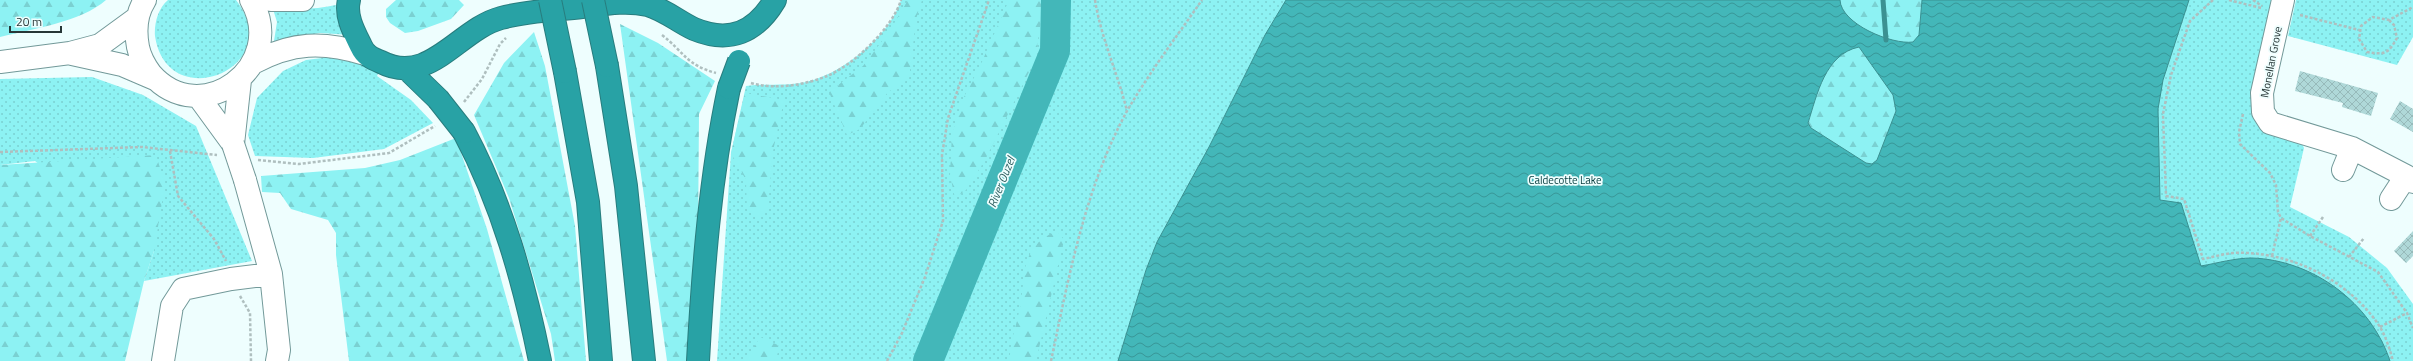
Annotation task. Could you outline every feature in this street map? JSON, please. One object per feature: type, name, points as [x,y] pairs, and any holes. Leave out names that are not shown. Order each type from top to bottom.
[{"type":"highway","points":[[349,0],[351,26],[365,54],[385,65],[407,69],[434,62],[476,28],[501,18],[624,1],[647,5],[670,13],[694,28],[719,36],[734,35],[753,28]]},
{"type":"highway","points":[[550,0],[588,202],[601,361]]},
{"type":"highway","points":[[593,0],[607,66],[626,186],[644,361]]},
{"type":"highway","points":[[698,361],[704,274],[722,124],[732,82],[739,61],[753,28],[768,12],[774,0]]},
{"type":"highway","points":[[407,69],[438,99],[464,132],[481,164],[505,230],[529,306],[540,361]]},
{"type":"street","points":[[228,150],[246,72],[259,46],[261,28],[257,10],[251,0]]},
{"type":"street","points":[[271,0],[303,0]]},
{"type":"street","name":"Monellan Grove","points":[[2283,0],[2262,93],[2263,112],[2270,123],[2352,148]]},
{"type":"street","points":[[0,62],[70,53],[100,45],[141,9]]},
{"type":"street","points":[[141,9],[136,35],[139,52],[146,67],[157,80]]},
{"type":"street","points":[[70,53],[122,65],[157,80],[169,88],[183,94],[198,96],[213,94],[228,88],[246,72],[277,52],[313,45],[339,46],[365,54]]},
{"type":"street","points":[[198,96],[245,180],[271,274],[279,350],[277,361]]},
{"type":"street","points":[[2343,170],[2352,148],[2410,179],[2392,200]]},
{"type":"street","points":[[163,361],[172,306],[183,290],[231,279],[271,274]]},
{"type":"path","points":[[657,32],[684,58],[704,70],[732,82],[781,86],[809,82],[828,75],[852,60],[889,24],[901,0]]},
{"type":"path","points":[[887,361],[902,333],[925,277],[943,221],[942,155],[948,118],[989,0]]},
{"type":"path","points":[[1095,0],[1099,24],[1118,74],[1127,112]]},
{"type":"path","points":[[1051,361],[1080,234],[1108,155],[1127,112],[1202,0]]},
{"type":"path","points":[[2213,0],[2190,21],[2171,75],[2163,114],[2166,196],[2184,199],[2203,259],[2233,253],[2272,256],[2288,259],[2311,269],[2337,284],[2360,303],[2380,327],[2393,361]]},
{"type":"path","points":[[2389,20],[2394,25],[2397,38],[2390,50],[2381,54],[2367,52],[2359,39],[2361,26],[2373,17],[2389,20],[2413,7]]},
{"type":"path","points":[[463,103],[482,79],[500,44],[511,34]]},
{"type":"path","points":[[253,159],[299,164],[389,153],[440,123]]},
{"type":"path","points":[[0,152],[142,147],[170,150],[228,150]]},
{"type":"path","points":[[170,150],[178,196],[225,255],[233,289],[241,297],[250,314],[251,361]]},
{"type":"path","points":[[2310,236],[2323,217]]},
{"type":"path","points":[[2272,256],[2281,218],[2310,236],[2378,272],[2407,313],[2413,328]]},
{"type":"path","points":[[2349,257],[2364,238]]},
{"type":"path","points":[[2380,327],[2407,313]]},
{"type":"green space","points":[[0,0],[106,0],[96,8],[56,24],[0,37]]},
{"type":"green space","points":[[168,0],[236,0],[248,24],[247,46],[237,63],[220,74],[200,78],[180,74],[164,60],[155,36],[155,31],[159,12]]},
{"type":"green space","points":[[396,0],[459,0],[464,5],[451,19],[418,31],[405,33],[390,23],[386,17],[386,9]]},
{"type":"green space","name":"Caldecotte Lake","points":[[901,0],[2295,0],[2292,13],[2281,12],[2263,112],[2296,131],[2304,148],[2290,207],[2349,237],[2387,268],[2413,304],[2413,361],[717,361],[731,153],[746,86],[802,83],[823,76],[837,69],[851,61],[876,39],[887,26]]},
{"type":"green space","points":[[908,0],[922,0],[916,19],[909,79],[888,92],[860,129],[847,135],[829,92],[863,66],[889,32]]},
{"type":"green space","points":[[1009,0],[1041,0],[1042,13],[1035,60],[985,160],[966,190],[955,198],[950,175],[952,133],[963,99],[981,64]]},
{"type":"green space","points":[[1840,0],[1922,0],[1919,35],[1913,42],[1904,42],[1893,40],[1869,31],[1858,25],[1849,17],[1843,9]]},
{"type":"green space","points":[[2296,0],[2413,0],[2413,37],[2397,65],[2288,36]]},
{"type":"green space","points":[[344,3],[351,35],[320,33],[274,41],[277,22],[272,6],[308,9]]},
{"type":"green space","points":[[620,24],[658,43],[715,81],[699,114],[698,241],[687,361],[667,361]]},
{"type":"green space","points":[[534,32],[545,66],[575,226],[586,361],[555,361],[551,334],[509,198],[474,115],[504,63]]},
{"type":"green space","points":[[1859,47],[1893,95],[1896,111],[1877,160],[1872,164],[1866,163],[1811,128],[1808,123],[1824,78],[1831,67],[1838,58],[1847,51]]},
{"type":"green space","points":[[330,57],[380,69],[377,76],[411,100],[433,123],[384,149],[313,158],[255,156],[248,135],[257,98],[283,71],[306,60]]},
{"type":"green space","points":[[92,77],[143,95],[196,126],[252,261],[144,281],[154,251],[35,161],[0,165],[0,79]]},
{"type":"green space","points":[[745,93],[784,100],[773,151],[768,206],[758,216],[747,211],[746,180],[731,153]]},
{"type":"green space","points":[[456,138],[487,229],[524,361],[349,361],[336,255],[336,233],[328,220],[291,209],[280,193],[262,192],[261,176],[365,168],[400,160]]},
{"type":"green space","points":[[156,155],[165,184],[154,251],[144,281],[125,361],[0,361],[0,165]]},
{"type":"green space","points":[[1057,231],[1064,240],[1036,361],[1010,361],[1026,265],[1035,246],[1044,238]]},
{"type":"green space","points":[[760,337],[780,346],[775,361],[746,361]]},
{"type":"water","name":"Caldecotte Lake","points":[[1286,0],[1840,0],[1843,9],[1858,25],[1893,40],[1913,42],[1919,35],[1922,0],[2189,0],[2163,80],[2158,109],[2160,200],[2181,203],[2201,266],[2252,258],[2275,261],[2297,267],[2317,276],[2337,288],[2354,303],[2369,321],[2381,340],[2390,361],[1118,361],[1146,270],[1157,242],[1209,147],[1265,35]],"holes":[[[1859,47],[1893,95],[1896,111],[1877,160],[1872,164],[1866,163],[1811,128],[1808,123],[1819,88],[1830,67],[1847,51]]]},
{"type":"building","points":[[2300,71],[2378,93],[2371,116],[2342,107],[2343,103],[2295,91]]},
{"type":"building","points":[[2400,101],[2413,109],[2413,132],[2390,119]]},
{"type":"building","points":[[2413,231],[2413,256],[2406,263],[2394,251]]},
{"type":"waterway","name":"River Ouzel","points":[[928,361],[1055,51],[1056,0]]},
{"type":"waterway","points":[[1883,0],[1886,40]]}]
